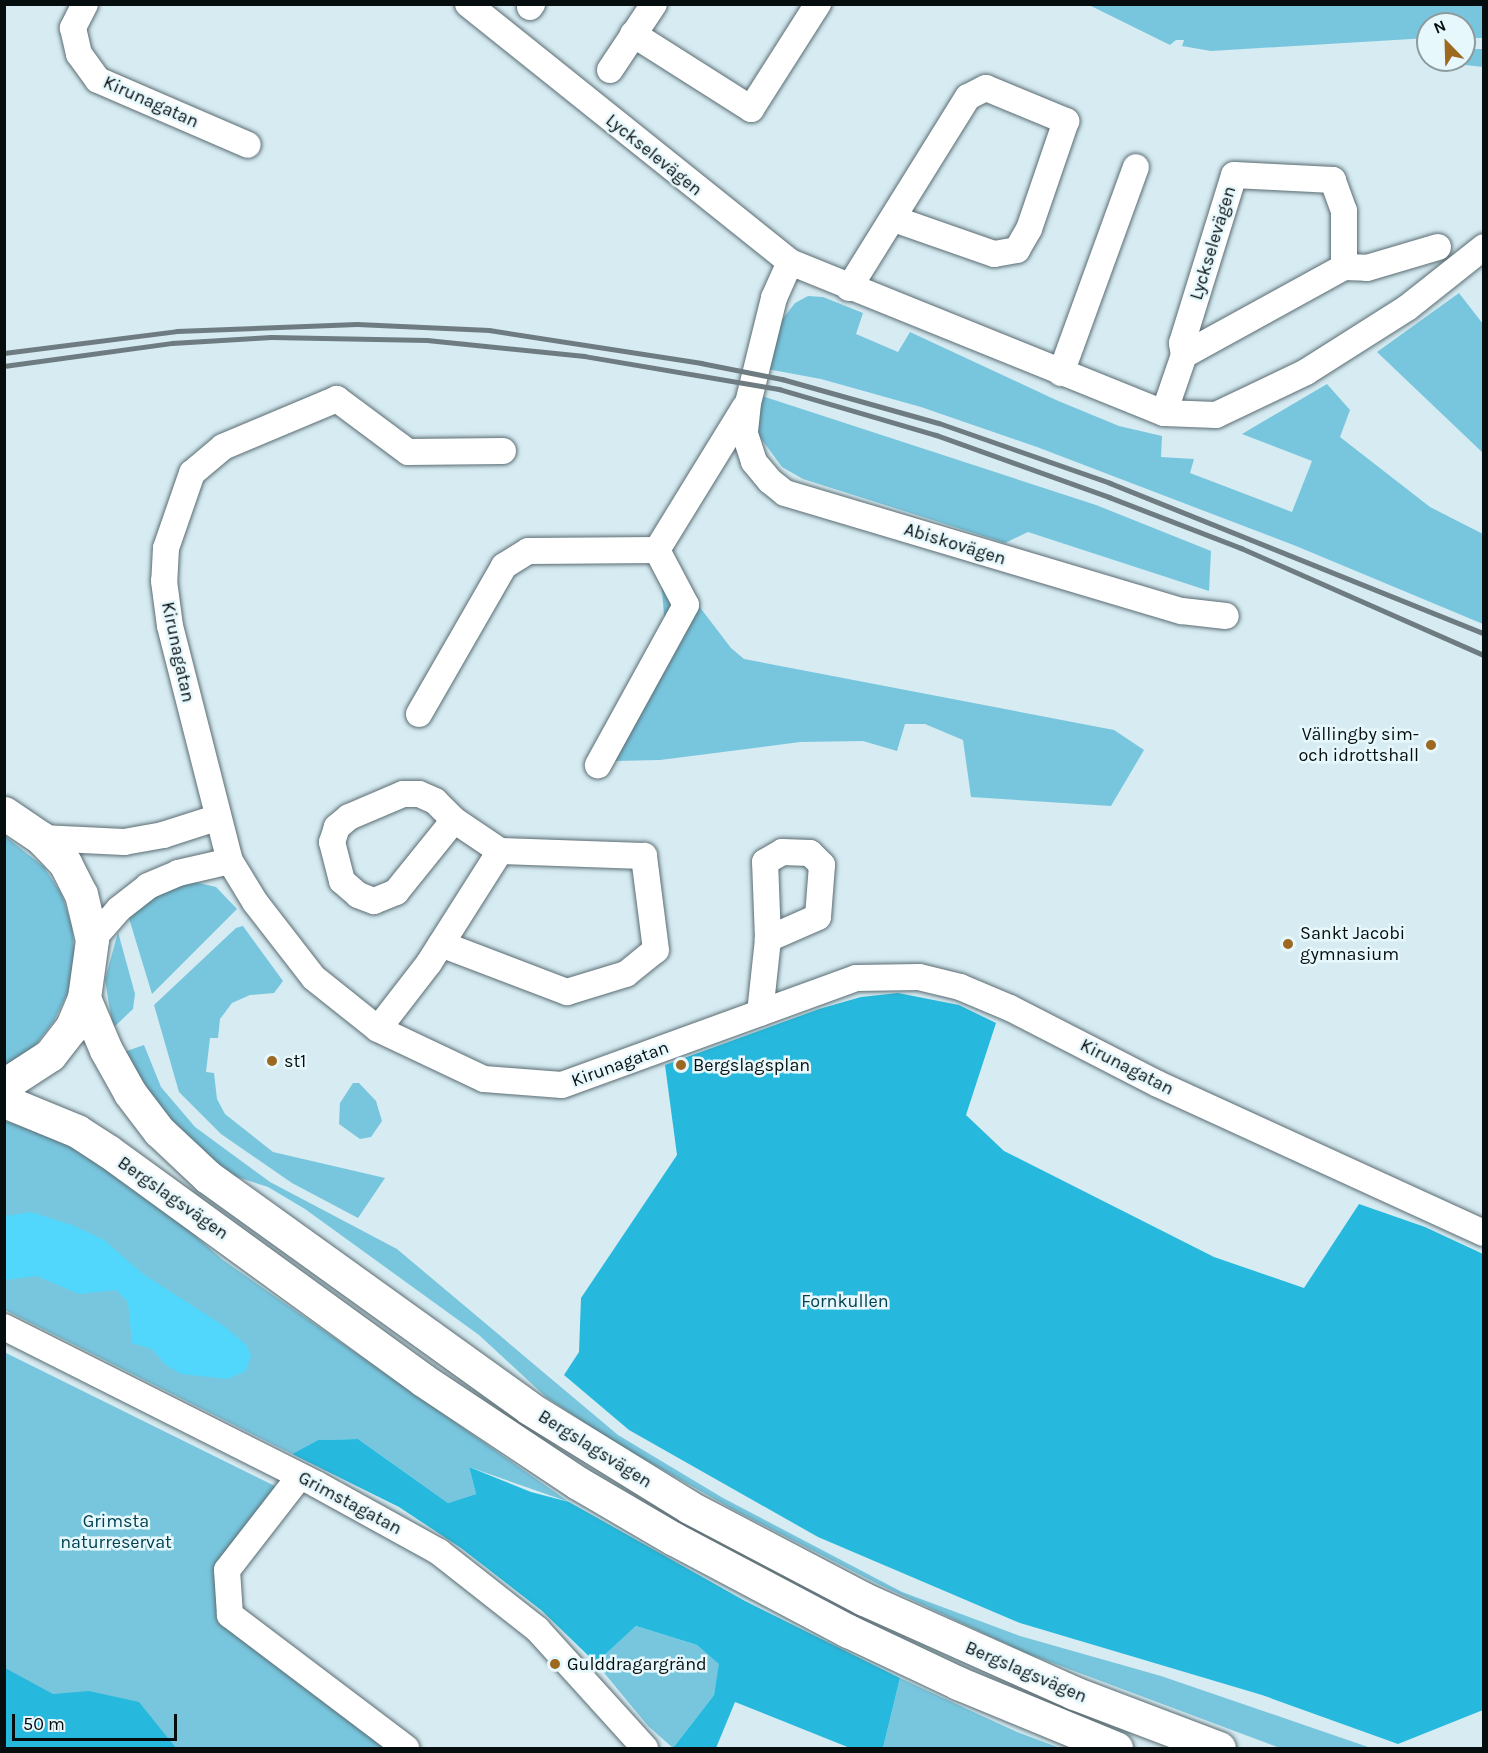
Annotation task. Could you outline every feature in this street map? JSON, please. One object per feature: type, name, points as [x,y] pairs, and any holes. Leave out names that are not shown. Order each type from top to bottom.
[{"type":"main road","points":[[4,1085],[50,1055],[71,1028],[84,998],[92,940],[81,894],[65,862],[41,838],[5,813]]},
{"type":"main road","name":"Bergslagsvägen","points":[[84,998],[106,1050],[130,1094],[159,1131],[208,1177],[529,1408],[689,1507],[864,1599],[1074,1693],[1219,1749]]},
{"type":"main road","name":"Bergslagsvägen","points":[[4,1101],[77,1131],[108,1151],[423,1380],[569,1477],[665,1534],[858,1635],[958,1683],[1116,1749]]},
{"type":"street","name":"Kirunagatan","points":[[85,4],[73,28],[79,54],[98,80],[248,145]]},
{"type":"street","name":"Lyckselevägen","points":[[468,4],[790,262],[849,288],[1164,413],[1216,415],[1306,372],[1416,302],[1484,247]]},
{"type":"street","points":[[610,69],[654,4]]},
{"type":"street","points":[[633,34],[751,109],[818,4]]},
{"type":"street","points":[[849,288],[894,219],[968,96],[986,88],[1066,122],[1029,230],[1017,250],[994,254],[894,219]]},
{"type":"street","points":[[1061,373],[1136,166]]},
{"type":"street","name":"Lyckselevägen","points":[[1164,413],[1184,355],[1182,344],[1234,175],[1333,180],[1344,211],[1344,267]]},
{"type":"street","points":[[1184,355],[1344,267],[1366,268],[1438,247]]},
{"type":"street","name":"Abiskovägen","points":[[790,262],[774,298],[748,403],[745,434],[754,462],[785,493],[1182,611],[1226,616]]},
{"type":"street","name":"Kirunagatan","points":[[503,451],[408,452],[337,399],[223,447],[192,473],[178,508],[166,548],[164,581],[170,626],[216,818],[230,861],[255,903],[314,978],[378,1029],[484,1079],[562,1085],[856,978],[919,977],[960,987],[1041,1022],[1158,1084],[1484,1233]]},
{"type":"street","name":"Abiskovägen","points":[[657,550],[748,403]]},
{"type":"street","points":[[419,714],[504,566],[528,551],[657,550],[686,605],[598,765]]},
{"type":"street","points":[[441,944],[567,992],[626,974],[656,950],[644,856],[500,851],[454,820],[435,801],[419,794],[403,795],[350,817],[337,827],[332,842],[342,881],[358,895],[374,901],[396,892],[454,820]]},
{"type":"street","points":[[41,838],[124,842],[163,835],[216,818]]},
{"type":"street","points":[[378,1029],[441,944],[500,851]]},
{"type":"street","points":[[92,940],[119,909],[148,886],[178,873],[230,861]]},
{"type":"street","points":[[760,1013],[768,939]]},
{"type":"street","name":"Grimstagatan","points":[[4,1327],[300,1476],[439,1552],[528,1622],[645,1749]]},
{"type":"street","points":[[300,1476],[227,1570],[230,1615],[406,1749]]},
{"type":"green space","points":[[1089,5],[1483,5],[1483,38],[1476,38],[1476,12],[1416,12],[1416,39],[1211,51],[1182,46],[1184,40],[1176,40],[1170,45]]},
{"type":"green space","points":[[1476,49],[1483,49],[1483,67],[1476,66]]},
{"type":"green space","points":[[1459,293],[1483,324],[1483,453],[1377,352]]},
{"type":"green space","points":[[808,296],[823,297],[863,313],[856,334],[898,352],[910,332],[1056,400],[1119,426],[1162,436],[1161,457],[1194,459],[1190,473],[1292,512],[1312,461],[1242,434],[1327,384],[1350,410],[1340,437],[1430,507],[1483,534],[1483,624],[1296,546],[1037,447],[921,407],[821,379],[767,369],[781,321],[795,303]]},
{"type":"green space","points":[[756,394],[1096,505],[1211,551],[1209,591],[1028,532],[1005,543],[803,479],[782,467],[757,433]]},
{"type":"green space","points":[[661,579],[692,597],[731,648],[744,659],[1114,730],[1144,750],[1111,806],[971,797],[963,740],[925,724],[905,724],[897,751],[863,741],[800,742],[660,760],[614,761],[665,626]]},
{"type":"green space","points":[[5,836],[44,867],[62,895],[72,926],[75,959],[68,992],[54,1021],[34,1047],[5,1067]]},
{"type":"green space","points":[[182,879],[216,887],[237,909],[152,994],[128,915],[140,901]]},
{"type":"green space","points":[[243,926],[283,981],[274,993],[250,995],[232,1003],[220,1019],[218,1038],[210,1038],[206,1072],[214,1073],[217,1099],[225,1114],[273,1152],[385,1178],[358,1218],[292,1183],[221,1134],[179,1092],[154,1005],[236,928]]},
{"type":"green space","points":[[118,932],[135,994],[133,1009],[113,1028],[105,980]]},
{"type":"green space","name":"Fornkullen","points":[[898,993],[959,1005],[996,1023],[966,1115],[1004,1151],[1214,1257],[1304,1288],[1359,1204],[1425,1227],[1483,1254],[1483,1710],[1398,1744],[1262,1695],[1020,1623],[818,1537],[629,1430],[564,1375],[579,1352],[581,1298],[677,1155],[665,1065],[819,1009],[861,997]]},
{"type":"green space","points":[[144,1045],[161,1087],[195,1127],[270,1182],[397,1249],[618,1435],[723,1498],[902,1592],[1020,1636],[1161,1676],[1371,1748],[1280,1748],[1026,1653],[880,1585],[734,1510],[612,1441],[546,1397],[479,1335],[305,1209],[268,1187],[228,1174],[192,1145],[142,1088],[124,1052]]},
{"type":"green space","points":[[353,1083],[359,1083],[376,1101],[382,1121],[371,1137],[360,1139],[339,1124],[340,1103]]},
{"type":"green space","points":[[4,1121],[55,1135],[154,1200],[223,1260],[569,1502],[469,1467],[476,1494],[448,1503],[358,1439],[318,1440],[292,1454],[5,1310]]},
{"type":"green space","name":"Grimsta naturreservat","points":[[4,1352],[285,1491],[222,1577],[223,1610],[400,1748],[5,1748]]},
{"type":"green space","points":[[358,1439],[448,1503],[476,1494],[469,1467],[531,1492],[569,1502],[745,1601],[900,1678],[883,1748],[850,1748],[735,1702],[716,1748],[673,1748],[714,1695],[719,1664],[697,1645],[636,1626],[596,1663],[541,1610],[461,1548],[399,1507],[292,1454],[318,1440]]},
{"type":"green space","points":[[636,1626],[697,1645],[720,1664],[714,1695],[673,1748],[648,1726],[596,1663]]},
{"type":"green space","points":[[5,1668],[53,1694],[89,1691],[139,1702],[176,1748],[5,1748]]},
{"type":"green space","points":[[900,1678],[1017,1732],[1060,1748],[883,1748]]},
{"type":"shaded area","points":[[31,1212],[72,1225],[104,1240],[143,1274],[224,1326],[246,1345],[251,1355],[246,1371],[227,1379],[181,1374],[166,1365],[152,1349],[132,1343],[128,1302],[116,1290],[79,1294],[37,1276],[5,1280],[5,1216]]},
{"type":"railway","points":[[4,353],[177,331],[357,324],[489,330],[701,363],[782,379],[939,423],[1110,483],[1484,633]]},
{"type":"railway","points":[[4,366],[172,343],[271,337],[427,340],[584,356],[779,389],[936,435],[1109,497],[1241,548],[1484,655]]},
{"type":"place","name":"Vällingby sim- och idrottshall","points":[[1431,745]]},
{"type":"place","name":"Sankt Jacobi gymnasium","points":[[1288,944]]},
{"type":"place","name":"st1","points":[[272,1061]]},
{"type":"place","name":"Bergslagsplan","points":[[681,1065]]},
{"type":"place","name":"Gulddragargränd","points":[[555,1664]]}]
